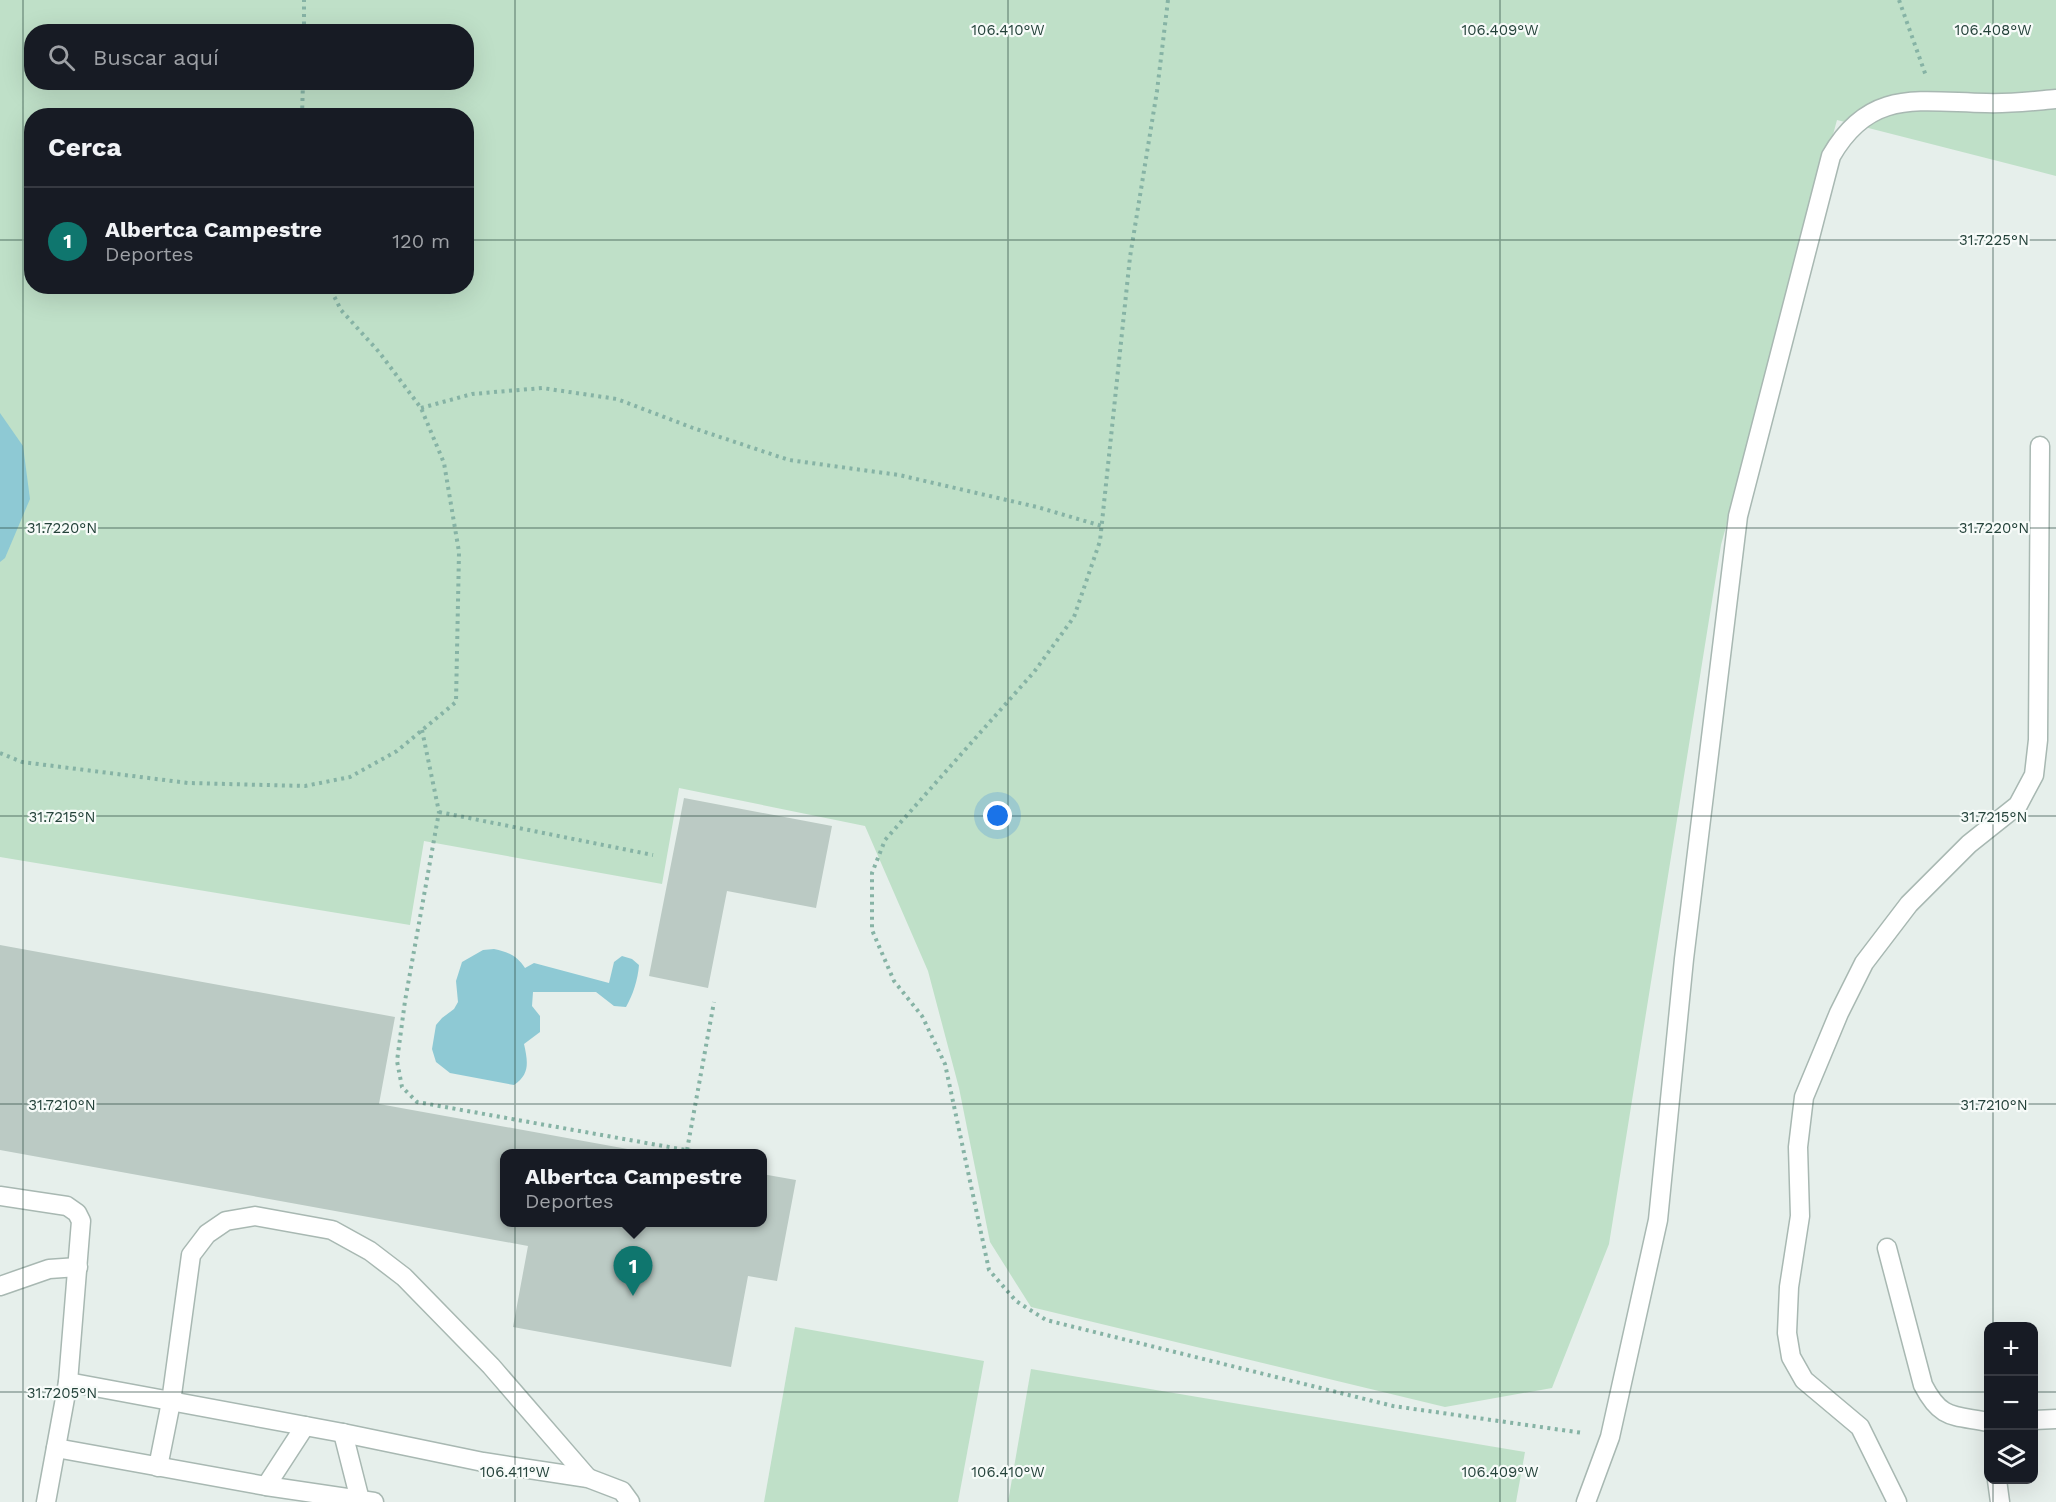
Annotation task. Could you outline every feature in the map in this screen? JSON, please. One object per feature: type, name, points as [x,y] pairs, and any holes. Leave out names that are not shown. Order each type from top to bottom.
[{"type":"street","points":[[1586,1502],[1610,1437],[1658,1220],[1684,959],[1738,516],[1831,156],[1842,136],[1853,126],[1880,108],[1903,102],[1997,104],[2056,99]]},
{"type":"street","points":[[1897,1502],[1860,1427],[1804,1380],[1791,1357],[1786,1333],[1789,1287],[1800,1216],[1798,1147],[1804,1098],[1839,1013],[1864,963],[1909,904],[1969,844],[2018,805],[2034,775],[2038,740],[2040,446]]},
{"type":"street","points":[[0,1196],[67,1206],[77,1213],[81,1221],[68,1382],[46,1502]]},
{"type":"street","points":[[158,1467],[171,1402],[191,1255],[207,1234],[226,1221],[255,1216],[332,1230],[370,1251],[404,1277],[491,1366],[588,1478],[621,1498]]},
{"type":"street","points":[[1887,1248],[1923,1385],[1932,1402],[1943,1413],[1984,1422]]},
{"type":"street","points":[[0,1286],[49,1269],[78,1267]]},
{"type":"street","points":[[68,1382],[343,1433],[483,1462],[588,1478]]},
{"type":"street","points":[[2038,1420],[2056,1419]]},
{"type":"street","points":[[266,1486],[305,1426]]},
{"type":"street","points":[[56,1448],[266,1486],[367,1501],[343,1433]]},
{"type":"street","points":[[1998,1484],[2000,1502]]},
{"type":"path","points":[[304,0],[304,24]]},
{"type":"path","points":[[1168,0],[1157,92],[1130,257],[1101,541],[1074,617],[1034,672],[885,840],[872,873],[872,930],[894,981],[922,1016],[945,1064],[989,1270],[1016,1301],[1046,1320],[1393,1406],[1610,1437]]},
{"type":"path","points":[[1899,0],[1935,102]]},
{"type":"path","points":[[302,108],[303,90]]},
{"type":"path","points":[[0,753],[22,762],[188,783],[305,786],[350,777],[397,751],[456,702],[459,552],[444,463],[421,408],[379,352],[340,310],[333,294]]},
{"type":"path","points":[[421,408],[472,394],[542,388],[617,399],[693,428],[789,460],[898,475],[1037,507],[1102,526]]},
{"type":"path","points":[[422,730],[439,812],[403,1011],[397,1061],[402,1087],[417,1102],[681,1149]]},
{"type":"path","points":[[439,812],[653,855]]},
{"type":"path","points":[[687,1149],[714,1002]]},
{"type":"green space","points":[[0,0],[2056,0],[2056,176],[1837,120],[1721,545],[1609,1244],[1552,1388],[1445,1407],[1031,1307],[990,1242],[959,1088],[928,971],[865,826],[679,788],[662,884],[424,841],[410,925],[0,857]]},
{"type":"green space","points":[[795,1327],[984,1361],[958,1502],[764,1502]]},
{"type":"green space","points":[[1031,1369],[1525,1452],[1516,1502],[1008,1502]]},
{"type":"water","points":[[0,413],[23,446],[30,499],[5,558],[0,562]]},
{"type":"water","points":[[494,949],[512,955],[525,968],[534,963],[609,983],[614,962],[622,956],[632,959],[639,965],[638,976],[626,1007],[614,1006],[596,992],[533,992],[532,1006],[540,1016],[540,1032],[524,1044],[525,1072],[514,1085],[450,1073],[436,1062],[432,1049],[436,1025],[454,1009],[458,1002],[456,981],[462,962],[483,950]]},
{"type":"building","points":[[684,798],[832,826],[816,908],[727,891],[708,988],[649,976]]},
{"type":"building","points":[[0,945],[395,1017],[379,1104],[627,1149],[500,1149],[500,1227],[767,1227],[767,1175],[796,1180],[777,1281],[748,1276],[731,1367],[513,1327],[528,1246],[0,1150]]},
{"type":"place","name":"Albertca Campestre","points":[[633,1296]]}]
